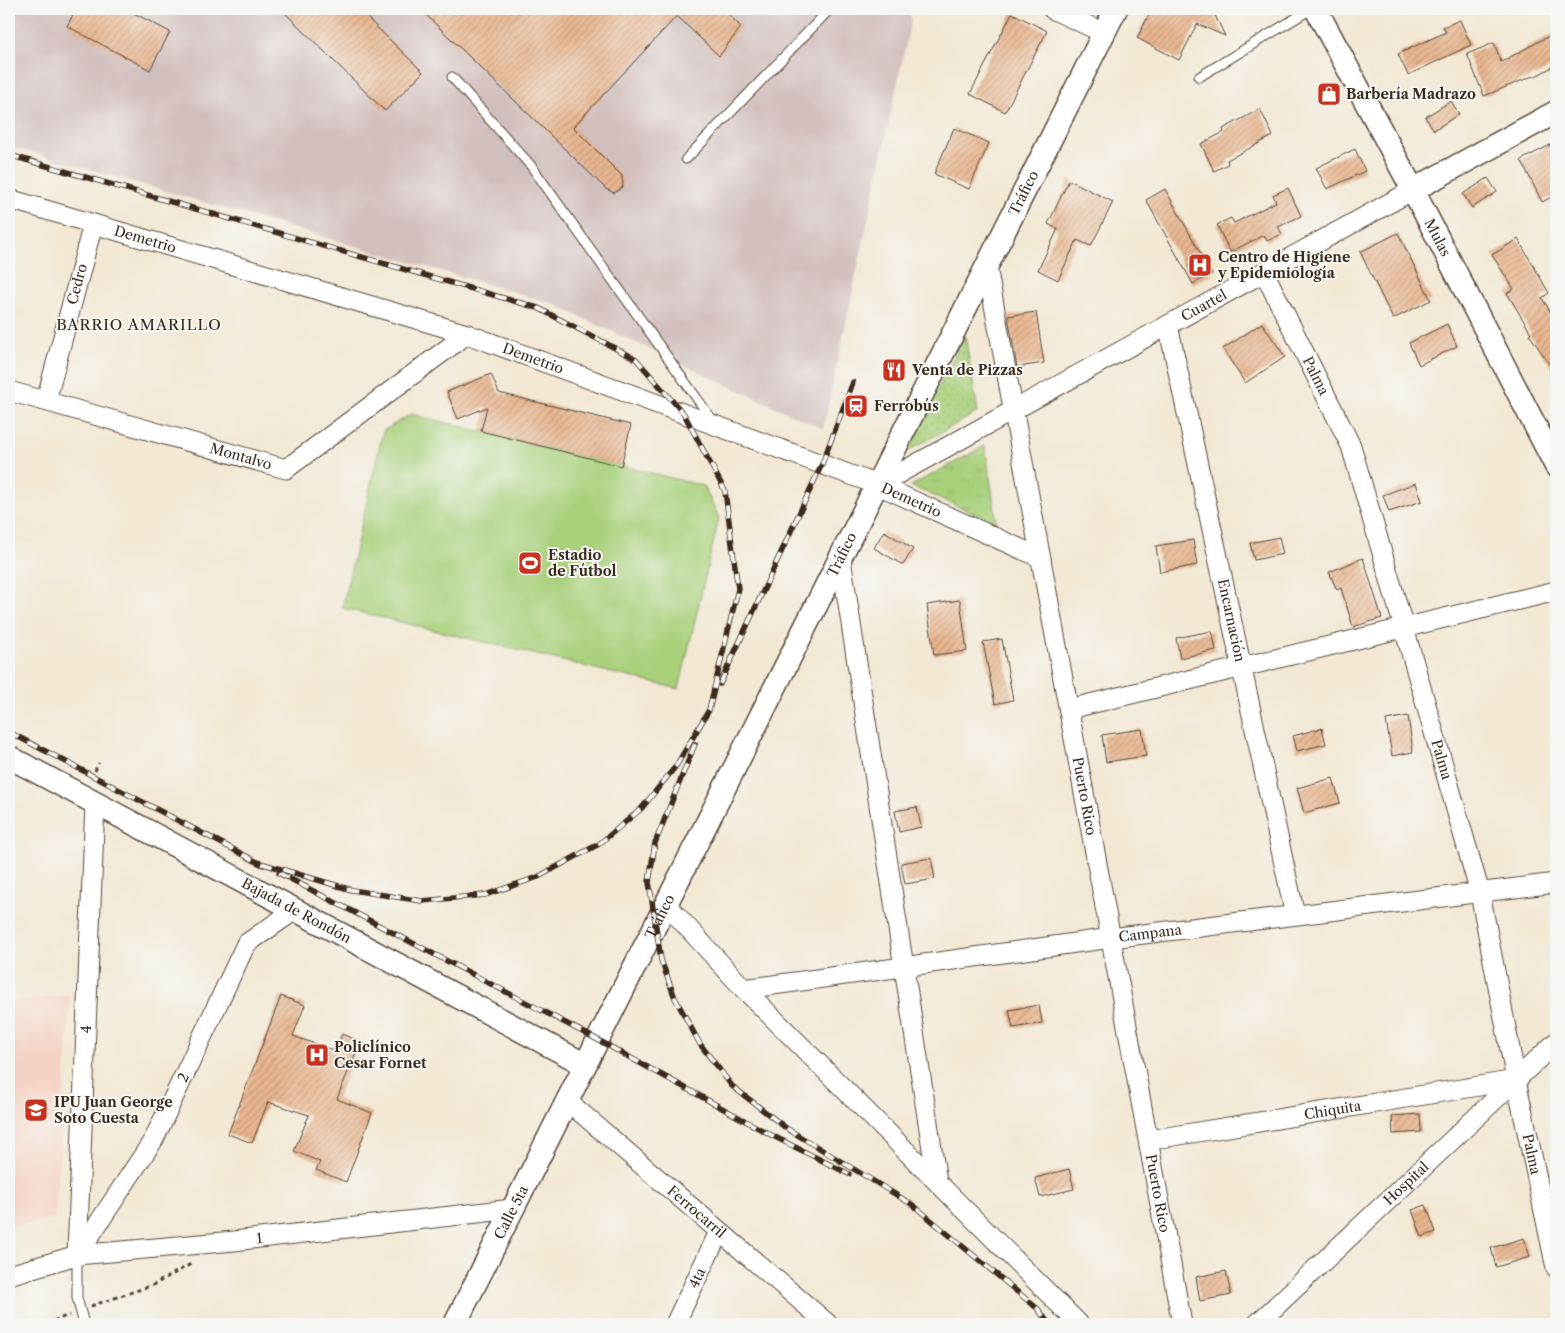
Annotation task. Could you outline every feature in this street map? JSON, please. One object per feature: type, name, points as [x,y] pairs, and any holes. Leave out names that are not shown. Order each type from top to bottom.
[{"type":"street","points":[[1052,9],[1104,33]]},
{"type":"street","name":"Tráfico","points":[[566,1100],[655,924],[667,905],[1116,9]]},
{"type":"street","name":"Mulas","points":[[1316,9],[1413,190],[1556,466]]},
{"type":"street","name":"Cuartel","points":[[878,484],[1556,112]]},
{"type":"street","name":"Demetrio","points":[[9,199],[467,334],[878,484],[1041,558]]},
{"type":"street","name":"Cedro","points":[[46,401],[93,224]]},
{"type":"street","name":"Puerto Rico","points":[[987,267],[1182,1324]]},
{"type":"street","name":"Palma","points":[[1264,272],[1350,446],[1404,628],[1480,892],[1516,1080],[1556,1268]]},
{"type":"street","name":"Encarnación","points":[[1168,325],[1295,915]]},
{"type":"street","name":"Montalvo","points":[[9,391],[286,469],[467,334]]},
{"type":"street","points":[[841,559],[937,1181]]},
{"type":"street","points":[[1069,709],[1556,591]]},
{"type":"street","name":"Bajada de Rondón","points":[[9,757],[584,1064]]},
{"type":"street","name":"4","points":[[77,1255],[95,803]]},
{"type":"street","name":"Campana","points":[[744,989],[1111,938],[1556,883]]},
{"type":"street","points":[[667,905],[744,989],[1079,1324]]},
{"type":"street","name":"2","points":[[77,1255],[154,1139],[246,944],[296,910]]},
{"type":"street","name":"Hospital","points":[[1257,1324],[1556,1042]]},
{"type":"street","name":"Chiquita","points":[[1149,1140],[1516,1080]]},
{"type":"street","name":"Calle 5ta","points":[[455,1324],[566,1100]]},
{"type":"street","name":"Ferrocarril","points":[[566,1100],[828,1324]]},
{"type":"street","name":"1","points":[[9,1275],[77,1255],[234,1241],[512,1210]]},
{"type":"street","name":"4ta","points":[[675,1324],[719,1232]]},
{"type":"lane","points":[[686,160],[830,9]]},
{"type":"lane","points":[[1199,77],[1311,9]]},
{"type":"lane","points":[[452,77],[532,167],[715,425]]},
{"type":"lane","points":[[77,1255],[77,1298],[84,1324]]},
{"type":"path","points":[[46,1324],[80,1310],[153,1285],[193,1263]]},
{"type":"shaded area","points":[[9,9],[910,9],[911,20],[823,429],[548,302],[9,146]]},
{"type":"shaded area","name":"IPU Juan George Soto Cuesta","points":[[71,995],[55,1219],[9,1226],[9,1002]]},
{"type":"green space","points":[[965,335],[978,412],[906,452]]},
{"type":"green space","name":"Estadio de Fútbol","points":[[411,414],[704,486],[719,518],[679,689],[342,608],[383,431]]},
{"type":"green space","points":[[985,446],[997,523],[911,486]]},
{"type":"building","points":[[76,9],[126,9],[170,32],[150,70],[67,26]]},
{"type":"building","points":[[281,9],[358,9],[423,72],[385,111]]},
{"type":"building","points":[[420,9],[723,9],[741,27],[719,56],[677,16],[573,127],[622,176],[623,187],[614,193],[606,189]]},
{"type":"building","points":[[1152,9],[1212,9],[1225,36],[1197,24],[1179,60],[1137,38]]},
{"type":"building","points":[[1012,13],[1047,31],[1005,112],[970,94]]},
{"type":"building","points":[[1460,20],[1471,45],[1408,75],[1398,54],[1446,32],[1443,27]]},
{"type":"building","points":[[1556,32],[1556,65],[1534,77],[1484,96],[1467,54],[1494,43],[1501,62]]},
{"type":"building","points":[[1451,101],[1459,114],[1434,130],[1425,117]]},
{"type":"building","points":[[1260,109],[1273,136],[1227,160],[1228,164],[1214,171],[1201,144],[1224,132],[1223,129]]},
{"type":"building","points":[[954,128],[989,143],[969,189],[934,174]]},
{"type":"building","points":[[1556,142],[1556,195],[1542,202],[1521,160]]},
{"type":"building","points":[[1355,149],[1365,171],[1327,189],[1316,168]]},
{"type":"building","points":[[1488,178],[1497,192],[1472,208],[1463,194]]},
{"type":"building","points":[[1069,180],[1113,202],[1091,246],[1077,240],[1058,280],[1038,270],[1058,229],[1048,224]]},
{"type":"building","points":[[1288,188],[1301,216],[1278,227],[1282,234],[1267,241],[1264,235],[1230,252],[1217,225],[1231,218],[1234,223],[1276,202],[1273,195]]},
{"type":"building","points":[[1165,189],[1212,274],[1193,284],[1146,200]]},
{"type":"building","points":[[1398,233],[1431,300],[1393,319],[1360,252]]},
{"type":"building","points":[[1518,239],[1549,293],[1542,298],[1556,321],[1556,374],[1529,334],[1531,333],[1507,293],[1514,289],[1492,255]]},
{"type":"building","points":[[1036,312],[1044,363],[1017,367],[1008,316]]},
{"type":"building","points":[[1262,323],[1285,357],[1245,383],[1223,349]]},
{"type":"building","points":[[1447,324],[1457,346],[1419,365],[1409,343]]},
{"type":"building","points":[[491,374],[499,393],[631,425],[621,466],[481,431],[487,407],[458,419],[447,392]]},
{"type":"building","points":[[1416,483],[1422,501],[1389,512],[1383,495]]},
{"type":"building","points":[[884,531],[913,549],[903,565],[874,548]]},
{"type":"building","points":[[1279,537],[1283,554],[1254,560],[1250,543]]},
{"type":"building","points":[[1193,540],[1197,565],[1160,572],[1156,546]]},
{"type":"building","points":[[1363,558],[1382,618],[1353,627],[1341,588],[1337,590],[1329,572]]},
{"type":"building","points":[[960,600],[967,651],[934,655],[927,605]]},
{"type":"building","points":[[1212,631],[1216,650],[1180,658],[1176,638]]},
{"type":"building","points":[[1002,639],[1013,700],[995,704],[983,642]]},
{"type":"building","points":[[1408,716],[1413,752],[1392,756],[1386,720]]},
{"type":"building","points":[[1322,728],[1326,744],[1297,751],[1293,736]]},
{"type":"building","points":[[1142,729],[1146,756],[1106,762],[1102,735]]},
{"type":"building","points":[[1333,778],[1340,803],[1304,813],[1297,788]]},
{"type":"building","points":[[917,807],[921,827],[899,832],[895,811]]},
{"type":"building","points":[[931,858],[935,879],[905,884],[901,863]]},
{"type":"building","points":[[281,996],[305,1005],[293,1036],[335,1051],[342,1034],[360,1042],[337,1099],[372,1113],[346,1182],[316,1170],[320,1162],[294,1151],[309,1115],[268,1102],[252,1143],[228,1134]]},
{"type":"building","points":[[1039,1005],[1042,1023],[1013,1028],[1009,1010]]},
{"type":"building","points":[[1420,1114],[1421,1132],[1393,1134],[1392,1116]]},
{"type":"building","points":[[1069,1169],[1074,1189],[1040,1197],[1035,1178]]},
{"type":"building","points":[[1426,1205],[1436,1232],[1422,1237],[1412,1210]]},
{"type":"building","points":[[1524,1238],[1530,1257],[1496,1267],[1491,1248]]},
{"type":"building","points":[[1226,1271],[1231,1295],[1200,1301],[1196,1277]]},
{"type":"railway","points":[[9,155],[538,308],[636,359],[684,414],[725,491],[738,589],[709,710],[676,766],[641,809],[599,844],[538,877],[485,895],[422,901],[352,890],[257,862]]},
{"type":"railway","points":[[720,684],[822,464],[853,382]]},
{"type":"railway","points":[[9,732],[263,865]]},
{"type":"railway","points":[[695,744],[655,843],[649,882],[661,960],[675,998],[700,1044],[732,1086],[786,1128],[913,1205],[1038,1309],[1049,1324]]},
{"type":"railway","points":[[279,873],[598,1040],[773,1136],[849,1174]]},
{"type":"place","name":"Barbería Madrazo","points":[[1329,94]]},
{"type":"place","name":"Centro de Higiene y Epidemiología","points":[[1200,265]]},
{"type":"place","name":"Venta de Pizzas","points":[[894,370]]},
{"type":"place","name":"Ferrobús","points":[[856,406]]},
{"type":"place","name":"Estadio de Fútbol","points":[[530,563]]},
{"type":"place","name":"Policlínico Cesar Fornet","points":[[317,1055]]},
{"type":"place","name":"IPU Juan George Soto Cuesta","points":[[36,1110]]},
{"type":"district","name":"BARRIO AMARILLO","points":[[139,324]]}]
